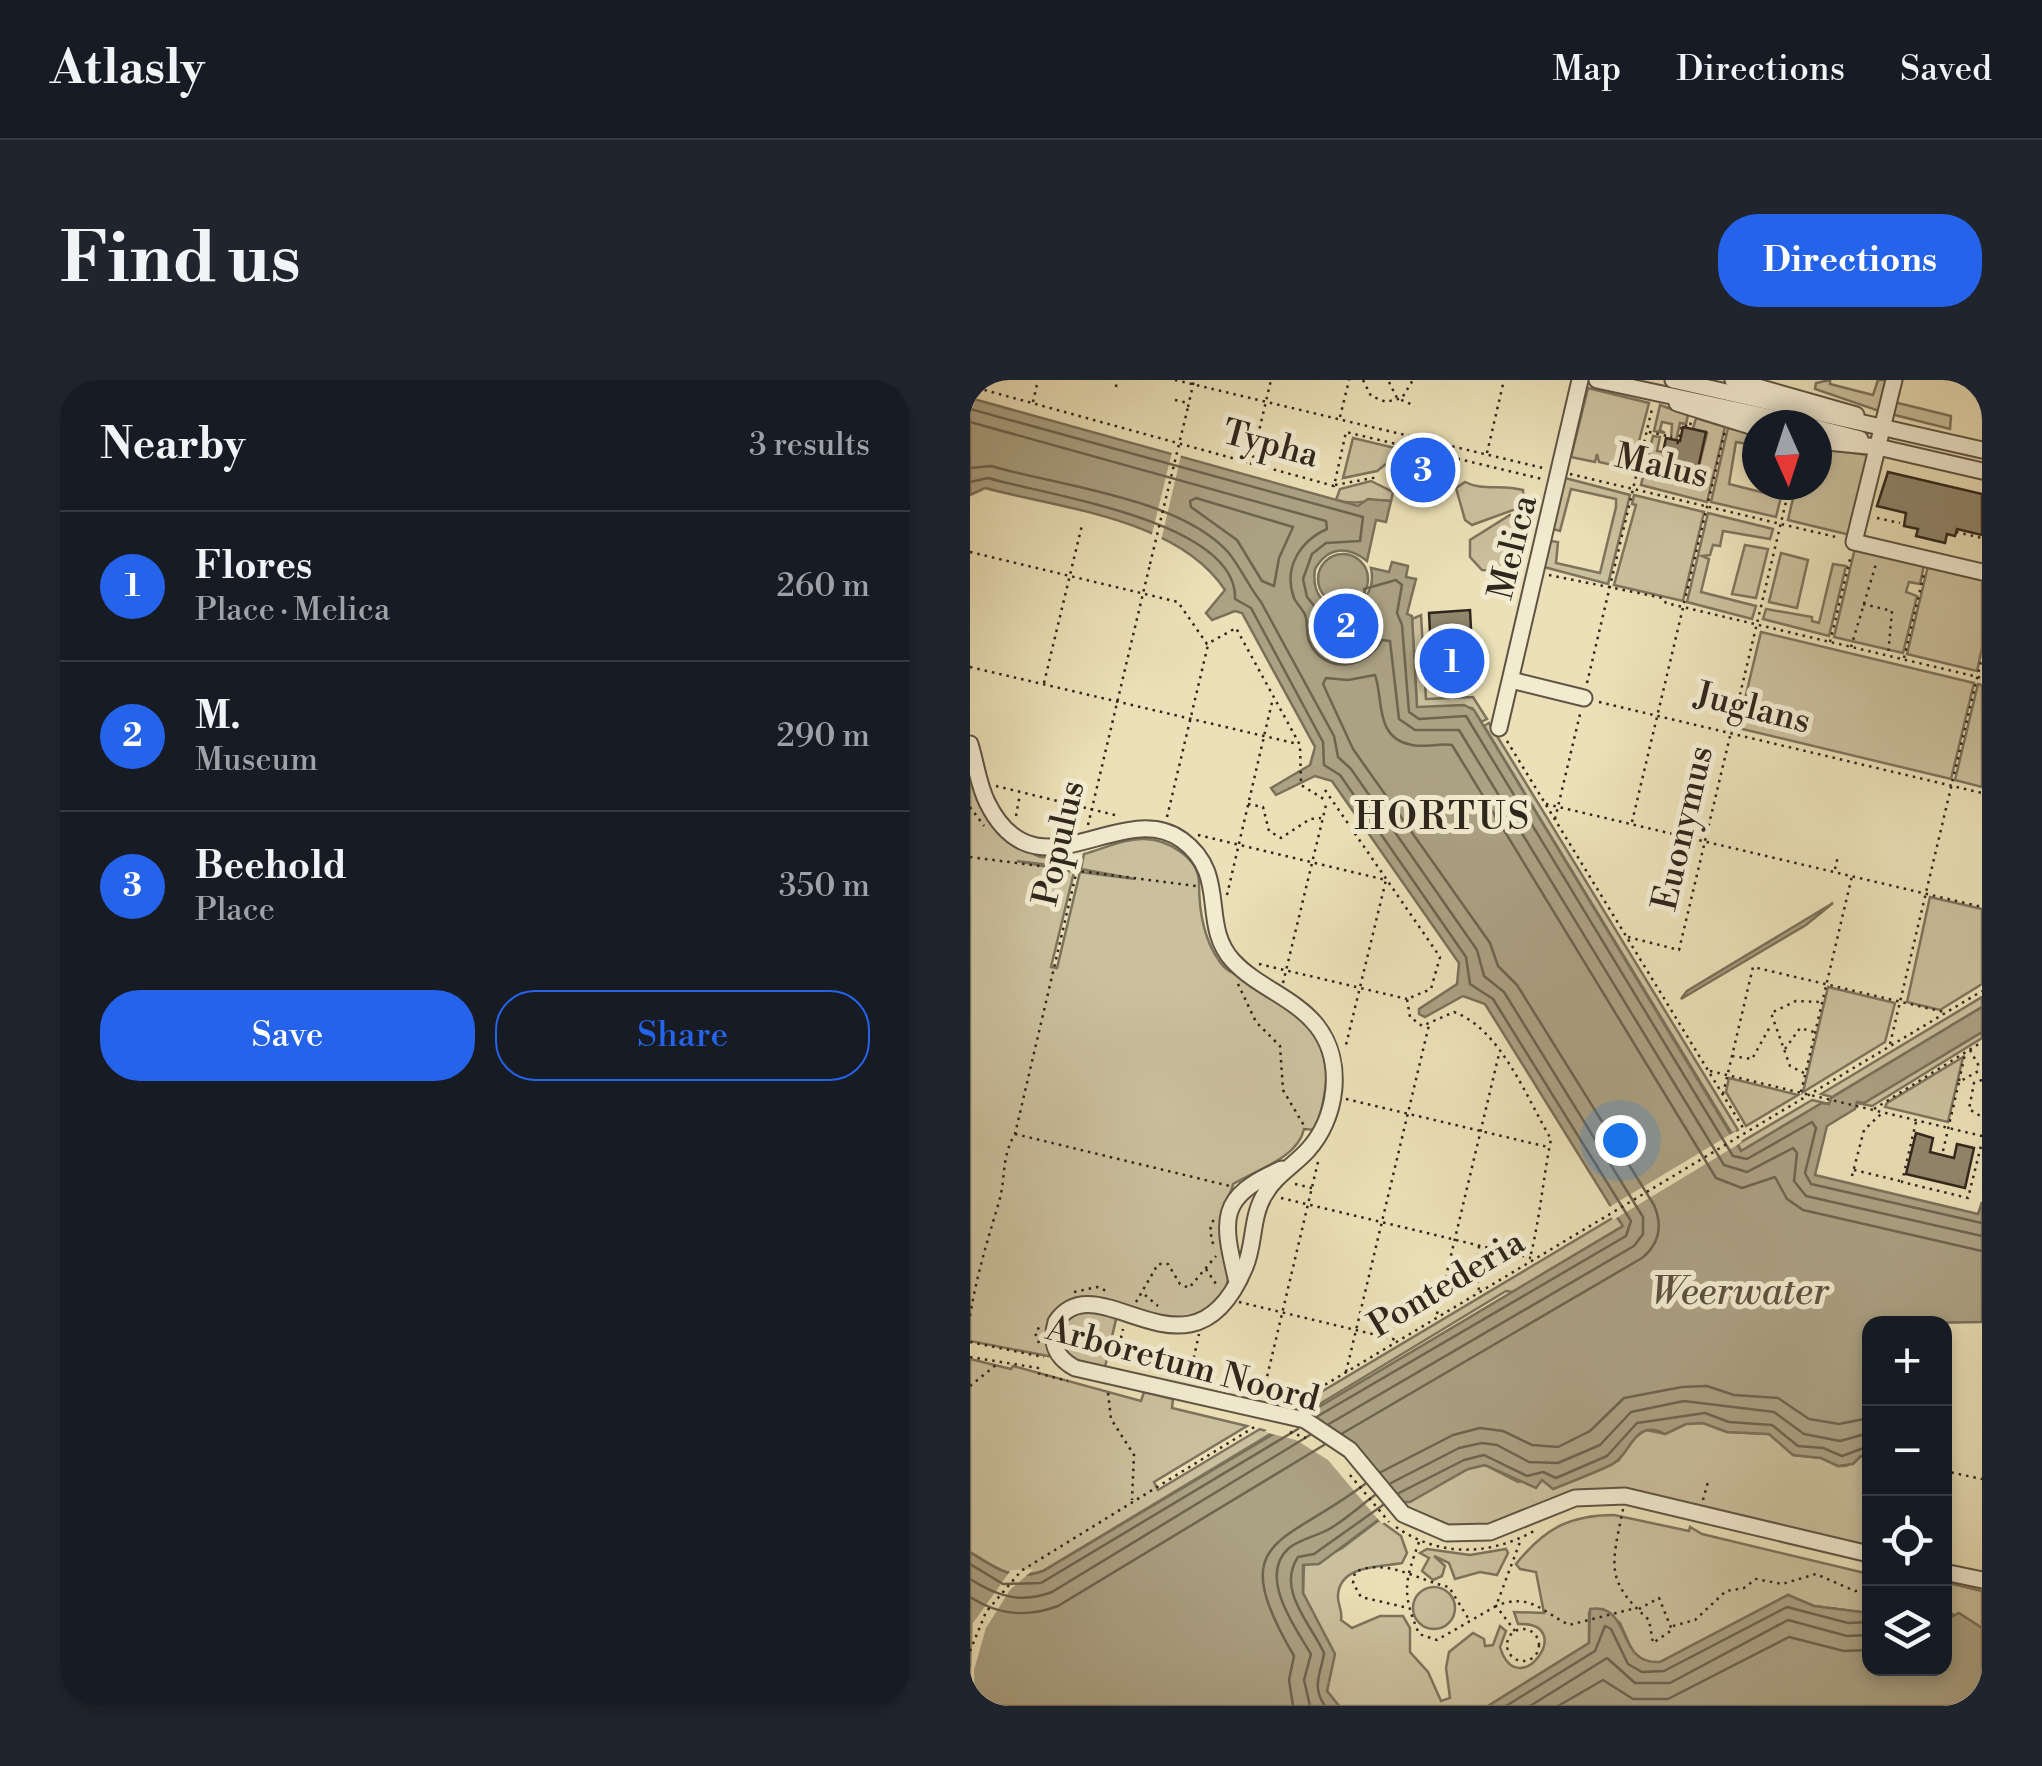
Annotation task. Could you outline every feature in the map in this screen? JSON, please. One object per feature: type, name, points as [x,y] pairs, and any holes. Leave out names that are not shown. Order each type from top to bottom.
[{"type":"street","name":"Melica","points":[[1499,728],[1562,472],[1580,380]]},
{"type":"street","points":[[1597,380],[1657,386],[1749,410]]},
{"type":"street","points":[[1673,380],[1982,450]]},
{"type":"street","points":[[1734,380],[1811,400],[1882,426]]},
{"type":"street","points":[[1894,380],[1854,542],[1982,572]]},
{"type":"street","points":[[1657,386],[1742,422]]},
{"type":"street","points":[[1832,433],[1982,471]]},
{"type":"street","points":[[1832,442],[1878,447]]},
{"type":"street","points":[[1511,680],[1584,698]]},
{"type":"street","points":[[970,744],[985,800],[1012,832],[1050,848],[1081,852],[1132,829],[1164,831],[1179,837],[1205,865],[1218,936],[1229,956],[1318,1026],[1334,1074],[1333,1096],[1313,1144],[1264,1194],[1237,1282],[1227,1299],[1203,1317],[1166,1326],[1095,1302],[1068,1308],[1056,1322],[1054,1349],[1066,1362]]},
{"type":"street","points":[[1237,1282],[1226,1235],[1229,1207],[1242,1189],[1286,1168]]},
{"type":"street","name":"Arboretum Noord","points":[[1066,1362],[1260,1409],[1339,1440],[1407,1525],[1461,1534],[1517,1531],[1575,1498],[1862,1552]]},
{"type":"street","points":[[1952,1574],[1982,1580]]},
{"type":"path","points":[[1033,403],[1038,380]]},
{"type":"path","points":[[1116,386],[1117,380]]},
{"type":"path","name":"Malus","points":[[1175,380],[1854,542]]},
{"type":"path","points":[[1251,464],[1271,380]]},
{"type":"path","points":[[1340,419],[1349,380]]},
{"type":"path","points":[[1363,380],[1378,400],[1399,399],[1414,406]]},
{"type":"path","points":[[1399,399],[1413,380]]},
{"type":"path","points":[[1487,454],[1504,380]]},
{"type":"path","name":"Populus","points":[[970,1316],[980,1255],[999,1202],[1003,1160],[1014,1134],[1194,382]]},
{"type":"path","points":[[1389,382],[1399,399]]},
{"type":"path","name":"Typha","points":[[970,386],[1334,486],[1346,432]]},
{"type":"path","points":[[1555,821],[1657,386]]},
{"type":"path","points":[[1175,400],[1188,405]]},
{"type":"path","points":[[1672,466],[1682,425],[1690,427],[1693,414]]},
{"type":"path","points":[[1632,824],[1728,423]]},
{"type":"path","points":[[1647,432],[1670,437],[1670,425]]},
{"type":"path","name":"Malus","points":[[1346,432],[1548,480],[1562,472]]},
{"type":"path","points":[[1334,486],[1378,477]]},
{"type":"path","name":"Euonymus","points":[[1626,937],[1679,950],[1787,500]]},
{"type":"path","points":[[1861,514],[1900,523]]},
{"type":"path","points":[[1044,684],[1082,525]]},
{"type":"path","points":[[1956,532],[1982,538]]},
{"type":"path","points":[[1830,642],[1854,542]]},
{"type":"path","points":[[1851,647],[1881,548]]},
{"type":"path","points":[[970,552],[1178,602],[1207,644],[1164,831]]},
{"type":"path","points":[[1904,660],[1928,559]]},
{"type":"path","points":[[1537,572],[1646,598],[1650,595],[1684,607],[1980,677]]},
{"type":"path","points":[[1862,604],[1892,612],[1888,656]]},
{"type":"path","points":[[1207,644],[1236,628],[1300,744],[1301,785],[1326,801]]},
{"type":"path","points":[[1890,1046],[1982,656]]},
{"type":"path","points":[[970,667],[1300,744]]},
{"type":"path","points":[[1227,894],[1274,697]]},
{"type":"path","name":"Juglans","points":[[1584,698],[1982,792]]},
{"type":"path","points":[[1499,728],[1744,1133]]},
{"type":"path","points":[[1012,832],[1021,792]]},
{"type":"path","points":[[1229,956],[1286,970],[1360,988],[1408,1000],[1436,984],[1440,957],[1327,792],[1326,801],[1286,970],[1280,994]]},
{"type":"path","points":[[1544,803],[1982,907]]},
{"type":"path","points":[[1248,804],[1263,807],[1270,831],[1281,838],[1310,820],[1322,818]]},
{"type":"path","points":[[970,807],[991,832]]},
{"type":"path","points":[[1834,872],[1838,856]]},
{"type":"path","points":[[970,857],[1200,887]]},
{"type":"path","points":[[1801,1093],[1852,876]]},
{"type":"path","points":[[1198,894],[1201,879]]},
{"type":"path","points":[[1334,1074],[1341,1064],[1386,880]]},
{"type":"path","points":[[1722,1094],[1753,967],[1945,1012]]},
{"type":"path","points":[[1236,976],[1256,1022],[1280,1046],[1283,1090],[1306,1129],[1304,1138]]},
{"type":"path","name":"Pontederia","points":[[970,1651],[986,1612],[1021,1570],[1156,1486],[1281,1419],[1398,1340],[1982,991]]},
{"type":"path","points":[[1408,1000],[1406,1009],[1412,1021],[1429,1025],[1458,1013],[1500,1052],[1551,1139],[1544,1200],[1530,1258]]},
{"type":"path","points":[[1805,1073],[1790,1066],[1771,1013],[1808,1000],[1822,1003]]},
{"type":"path","points":[[1732,1056],[1752,1059],[1772,1024]]},
{"type":"path","points":[[1346,1373],[1429,1025]]},
{"type":"path","points":[[1785,1050],[1800,1028],[1815,1032]]},
{"type":"path","points":[[1873,1110],[1982,1042]]},
{"type":"path","points":[[1959,1082],[1982,1069],[1968,1051]]},
{"type":"path","points":[[1943,1150],[1968,1051]]},
{"type":"path","points":[[1436,1317],[1500,1052]]},
{"type":"path","points":[[1708,1071],[1982,1136]]},
{"type":"path","points":[[1982,1080],[1974,1083],[1969,1109],[1982,1117]]},
{"type":"path","points":[[1333,1096],[1549,1148]]},
{"type":"path","points":[[1852,1176],[1864,1130],[1881,1118],[1882,1112]]},
{"type":"path","points":[[1902,1182],[1917,1120]]},
{"type":"path","points":[[1854,1170],[1968,1198],[1982,1142]]},
{"type":"path","points":[[1260,1409],[1319,1159]]},
{"type":"path","points":[[1294,1184],[1312,1188]]},
{"type":"path","points":[[1220,1194],[1234,1187]]},
{"type":"path","points":[[1132,1500],[1134,1456],[1110,1419],[1107,1404],[1127,1310],[1144,1294],[1158,1264],[1168,1264],[1180,1284],[1189,1288],[1216,1255],[1210,1230],[1219,1213]]},
{"type":"path","points":[[1478,1272],[1488,1265],[1498,1236]]},
{"type":"path","points":[[1479,1245],[1475,1257],[1480,1291]]},
{"type":"path","points":[[1204,1267],[1227,1299],[1398,1340]]},
{"type":"path","points":[[1062,1300],[1097,1286],[1114,1298]]},
{"type":"path","points":[[1186,1391],[1203,1317]]},
{"type":"path","points":[[1046,1320],[1036,1330],[1037,1342],[1054,1349]]},
{"type":"path","name":"Arboretum Noord","points":[[970,1342],[1066,1362]]},
{"type":"path","points":[[1031,1367],[1034,1355]]},
{"type":"path","points":[[970,1386],[998,1364]]},
{"type":"path","name":"Arboretum Noord","points":[[1281,1419],[1315,1444]]},
{"type":"path","points":[[1343,1466],[1374,1508],[1407,1525],[1420,1540],[1464,1550],[1517,1531],[1536,1530]]},
{"type":"path","points":[[1952,1472],[1982,1479]]},
{"type":"path","points":[[1609,1509],[1625,1506],[1615,1572],[1619,1592],[1649,1620],[1653,1642],[1672,1626],[1695,1620],[1719,1596],[1744,1588],[1756,1579],[1774,1584],[1816,1574],[1862,1593]]},
{"type":"path","points":[[1420,1540],[1408,1572],[1405,1608],[1419,1634],[1427,1639],[1447,1638],[1469,1620],[1489,1614],[1496,1606],[1517,1531]]},
{"type":"path","points":[[1405,1608],[1361,1597],[1354,1576],[1368,1567],[1408,1572],[1449,1587],[1469,1620]]},
{"type":"path","points":[[1496,1606],[1510,1600],[1537,1604],[1569,1626],[1636,1609],[1659,1598],[1663,1614],[1672,1626]]},
{"type":"path","points":[[1496,1606],[1515,1631]]},
{"type":"path","points":[[1649,1620],[1663,1614]]},
{"type":"path","points":[[1525,1629],[1537,1637],[1538,1651],[1528,1661],[1508,1653],[1508,1639],[1515,1631],[1525,1629]]},
{"type":"shaded area","points":[[1830,380],[1830,384],[1873,395],[1878,380],[1887,380],[1879,411],[1815,389],[1816,383]]},
{"type":"shaded area","points":[[1588,388],[1649,403],[1637,449],[1630,447],[1636,452],[1631,469],[1599,462],[1597,454],[1595,462],[1571,457]]},
{"type":"shaded area","points":[[1894,402],[1951,416],[1950,429],[1891,414]]},
{"type":"shaded area","points":[[1660,405],[1688,415],[1686,424],[1680,423],[1670,467],[1697,473],[1707,433],[1693,429],[1696,418],[1725,427],[1707,502],[1641,485],[1653,436],[1660,437],[1657,451],[1670,453],[1672,424],[1662,422],[1660,430],[1665,433],[1654,431]]},
{"type":"shaded area","points":[[1728,428],[1742,431],[1742,443],[1736,442],[1729,484],[1742,487],[1742,500],[1780,500],[1776,517],[1711,502]]},
{"type":"shaded area","points":[[1353,438],[1404,450],[1377,471],[1343,478]]},
{"type":"shaded area","points":[[1832,450],[1869,455],[1850,535],[1788,520],[1793,500],[1832,500]]},
{"type":"shaded area","points":[[1565,478],[1630,495],[1608,584],[1544,567],[1550,541],[1558,542],[1556,563],[1600,573],[1616,507],[1616,499],[1571,489],[1560,531],[1553,529]]},
{"type":"shaded area","points":[[1371,481],[1393,492],[1391,501],[1336,500],[1340,489]]},
{"type":"shaded area","points":[[1465,482],[1523,490],[1524,506],[1472,525],[1465,520],[1456,488]]},
{"type":"shaded area","points":[[1634,495],[1704,512],[1683,601],[1614,585],[1636,505],[1632,504]]},
{"type":"shaded area","points":[[1708,513],[1773,529],[1770,539],[1723,531],[1720,546],[1713,545],[1710,555],[1702,556],[1709,559],[1701,592],[1756,606],[1752,619],[1687,602]]},
{"type":"shaded area","points":[[1510,515],[1516,523],[1510,554],[1498,571],[1482,570],[1470,557],[1470,540]]},
{"type":"shaded area","points":[[1745,545],[1768,549],[1756,598],[1732,594]]},
{"type":"shaded area","points":[[1855,548],[1924,565],[1920,584],[1909,582],[1906,592],[1917,596],[1903,653],[1834,637]]},
{"type":"shaded area","points":[[1781,553],[1808,560],[1797,608],[1769,602]]},
{"type":"shaded area","points":[[1833,564],[1846,566],[1829,636],[1763,619],[1766,609],[1812,617],[1812,621],[1819,623]]},
{"type":"shaded area","points":[[1928,566],[1982,578],[1982,648],[1977,671],[1907,654]]},
{"type":"shaded area","points":[[1421,615],[1426,699],[1473,697],[1487,719],[1481,722],[1472,708],[1417,707],[1412,619]]},
{"type":"shaded area","points":[[1761,632],[1974,683],[1951,779],[1738,728]]},
{"type":"shaded area","points":[[1978,684],[1982,685],[1982,787],[1955,780]]},
{"type":"shaded area","points":[[1489,723],[1738,1130],[1732,1134],[1484,726]]},
{"type":"shaded area","points":[[970,763],[1009,842],[1040,857],[1077,858],[1074,868],[1017,861],[1074,872],[1051,967],[1057,968],[1080,872],[1135,879],[1081,869],[1084,854],[1129,840],[1162,842],[1180,851],[1198,874],[1206,934],[1220,962],[1294,1014],[1319,1041],[1325,1057],[1326,1076],[1316,1130],[1304,1129],[1294,1148],[1285,1155],[1233,1184],[1222,1217],[1228,1279],[1217,1301],[1196,1314],[1170,1320],[1145,1317],[1091,1298],[1071,1301],[1050,1322],[1053,1357],[970,1341]]},
{"type":"shaded area","points":[[1930,897],[1982,909],[1982,984],[1940,1010],[1907,1002]]},
{"type":"shaded area","points":[[1828,987],[1895,1003],[1885,1042],[1803,1092]]},
{"type":"shaded area","points":[[1982,997],[1982,1007],[1832,1097],[1821,1094]]},
{"type":"shaded area","points":[[1982,1032],[1982,1038],[1872,1106],[1857,1103],[1864,1103]]},
{"type":"shaded area","points":[[1963,1057],[1948,1122],[1885,1107],[1887,1103]]},
{"type":"shaded area","points":[[1729,1078],[1798,1095],[1746,1126],[1726,1092]]},
{"type":"shaded area","points":[[1812,1100],[1829,1104],[1822,1103],[1741,1151],[1738,1144]]},
{"type":"shaded area","points":[[1616,1216],[1623,1226],[1513,1292],[1506,1291],[1303,1414],[1291,1410]]},
{"type":"shaded area","points":[[1074,1310],[1117,1315],[1105,1367],[1074,1359],[1061,1343],[1058,1333]]},
{"type":"shaded area","points":[[970,1359],[1011,1369],[1013,1366],[1141,1401],[1144,1392],[1173,1399],[1172,1408],[1247,1426],[1154,1482],[1158,1490],[1260,1429],[1272,1433],[1043,1571],[1013,1574],[970,1552]]},
{"type":"shaded area","points":[[1703,1423],[1727,1432],[1769,1434],[1793,1455],[1821,1458],[1838,1466],[1862,1456],[1862,1547],[1626,1491],[1500,1525],[1454,1529],[1422,1518],[1401,1503],[1468,1469],[1485,1465],[1518,1482],[1605,1467],[1619,1460],[1631,1440],[1646,1430],[1665,1434],[1686,1424]]},
{"type":"shaded area","points":[[1614,1515],[1689,1531],[1690,1527],[1702,1534],[1862,1572],[1862,1612],[1814,1606],[1788,1595],[1660,1662],[1643,1663],[1635,1657],[1620,1623],[1603,1609],[1589,1613],[1589,1643],[1488,1706],[1339,1706],[1327,1691],[1334,1654],[1303,1593],[1304,1565],[1341,1549],[1379,1520],[1401,1536],[1407,1553],[1402,1563],[1364,1569],[1346,1577],[1338,1598],[1341,1620],[1352,1628],[1380,1616],[1403,1616],[1410,1628],[1410,1652],[1428,1672],[1441,1701],[1450,1698],[1446,1668],[1449,1652],[1473,1633],[1484,1639],[1485,1646],[1493,1645],[1500,1626],[1506,1631],[1500,1647],[1508,1663],[1519,1668],[1530,1665],[1539,1656],[1544,1646],[1543,1635],[1535,1627],[1518,1624],[1514,1612],[1544,1613],[1536,1572],[1520,1569],[1516,1564],[1547,1533],[1571,1521]]},
{"type":"shaded area","points":[[1427,1549],[1470,1555],[1506,1549],[1508,1553],[1497,1575],[1480,1572],[1455,1579],[1449,1563],[1434,1556],[1445,1566],[1442,1576],[1433,1580],[1422,1571],[1429,1558],[1420,1553]]},
{"type":"shaded area","points":[[1952,1584],[1982,1591],[1982,1628],[1952,1614]]},
{"type":"shaded area","points":[[1434,1587],[1449,1593],[1455,1608],[1449,1623],[1434,1629],[1419,1623],[1413,1608],[1419,1593]]},
{"type":"water","name":"Weerwater","points":[[970,398],[1358,506],[1368,499],[1391,501],[1386,522],[1376,520],[1367,561],[1352,552],[1338,551],[1326,556],[1315,569],[1319,595],[1341,609],[1331,617],[1330,633],[1344,643],[1359,636],[1361,619],[1347,609],[1368,593],[1371,568],[1389,572],[1392,562],[1408,566],[1406,577],[1416,579],[1407,614],[1412,616],[1417,707],[1464,705],[1474,710],[1741,1151],[1822,1103],[1829,1104],[1831,1098],[1982,1007],[1982,1032],[1864,1103],[1857,1102],[1855,1109],[1827,1126],[1815,1175],[1978,1214],[1982,1202],[1982,1322],[1952,1323],[1952,1316],[1862,1316],[1862,1456],[1853,1464],[1838,1466],[1821,1458],[1793,1455],[1769,1434],[1727,1432],[1703,1423],[1686,1424],[1665,1434],[1646,1430],[1611,1465],[1553,1489],[1542,1480],[1536,1488],[1485,1465],[1468,1469],[1410,1502],[1402,1502],[1319,1564],[1303,1565],[1303,1593],[1335,1654],[1327,1691],[1339,1706],[970,1706],[970,1552],[1013,1574],[1043,1571],[1623,1226],[1485,1004],[1463,996],[1425,1017],[1419,1014],[1419,1009],[1457,984],[1459,963],[1332,781],[1315,776],[1276,795],[1271,788],[1310,765],[1315,747],[1242,613],[1235,611],[1212,620],[1206,613],[1225,590],[1204,566],[1179,547],[1117,520],[985,488],[970,495]]},
{"type":"water","points":[[1343,554],[1360,562],[1368,579],[1360,596],[1343,604],[1326,596],[1318,579],[1326,562]]},
{"type":"water","points":[[1833,903],[1806,925],[1681,999],[1687,991]]},
{"type":"water","points":[[1788,1595],[1814,1606],[1862,1612],[1862,1676],[1952,1676],[1952,1616],[1959,1613],[1982,1628],[1982,1706],[1488,1706],[1589,1643],[1590,1609],[1613,1615],[1636,1654],[1660,1662]]},
{"type":"pier","points":[[1173,448],[1182,451],[1161,541],[1151,538]]},
{"type":"pier","points":[[1736,1131],[1742,1142],[1613,1220],[1606,1209]]},
{"type":"pier","points":[[1298,1410],[1324,1422],[1356,1446],[1407,1507],[1382,1524],[1328,1460],[1296,1440],[1264,1432]]},
{"type":"pier","points":[[1034,1569],[1010,1590],[986,1628],[974,1670],[975,1706],[970,1706],[973,1623],[1011,1570]]},
{"type":"building","points":[[1683,427],[1706,432],[1697,473],[1673,467],[1676,455],[1663,452],[1666,438],[1680,441]]},
{"type":"building","points":[[1888,472],[1982,494],[1982,535],[1957,529],[1955,536],[1947,534],[1945,543],[1916,536],[1918,529],[1904,526],[1906,513],[1877,506]]},
{"type":"building","points":[[1345,609],[1357,614],[1362,626],[1357,638],[1345,643],[1333,638],[1328,626],[1333,614]]},
{"type":"building","points":[[1470,610],[1474,689],[1433,691],[1429,613]]},
{"type":"building","points":[[1916,1133],[1933,1138],[1930,1152],[1954,1158],[1957,1144],[1974,1148],[1965,1188],[1906,1174]]},
{"type":"place","name":"Beehold","points":[[1423,470]]},
{"type":"place","name":"M.","points":[[1346,626]]},
{"type":"place","name":"Flores","points":[[1452,661]]},
{"type":"district","name":"HORTUS","points":[[1443,816]]}]
